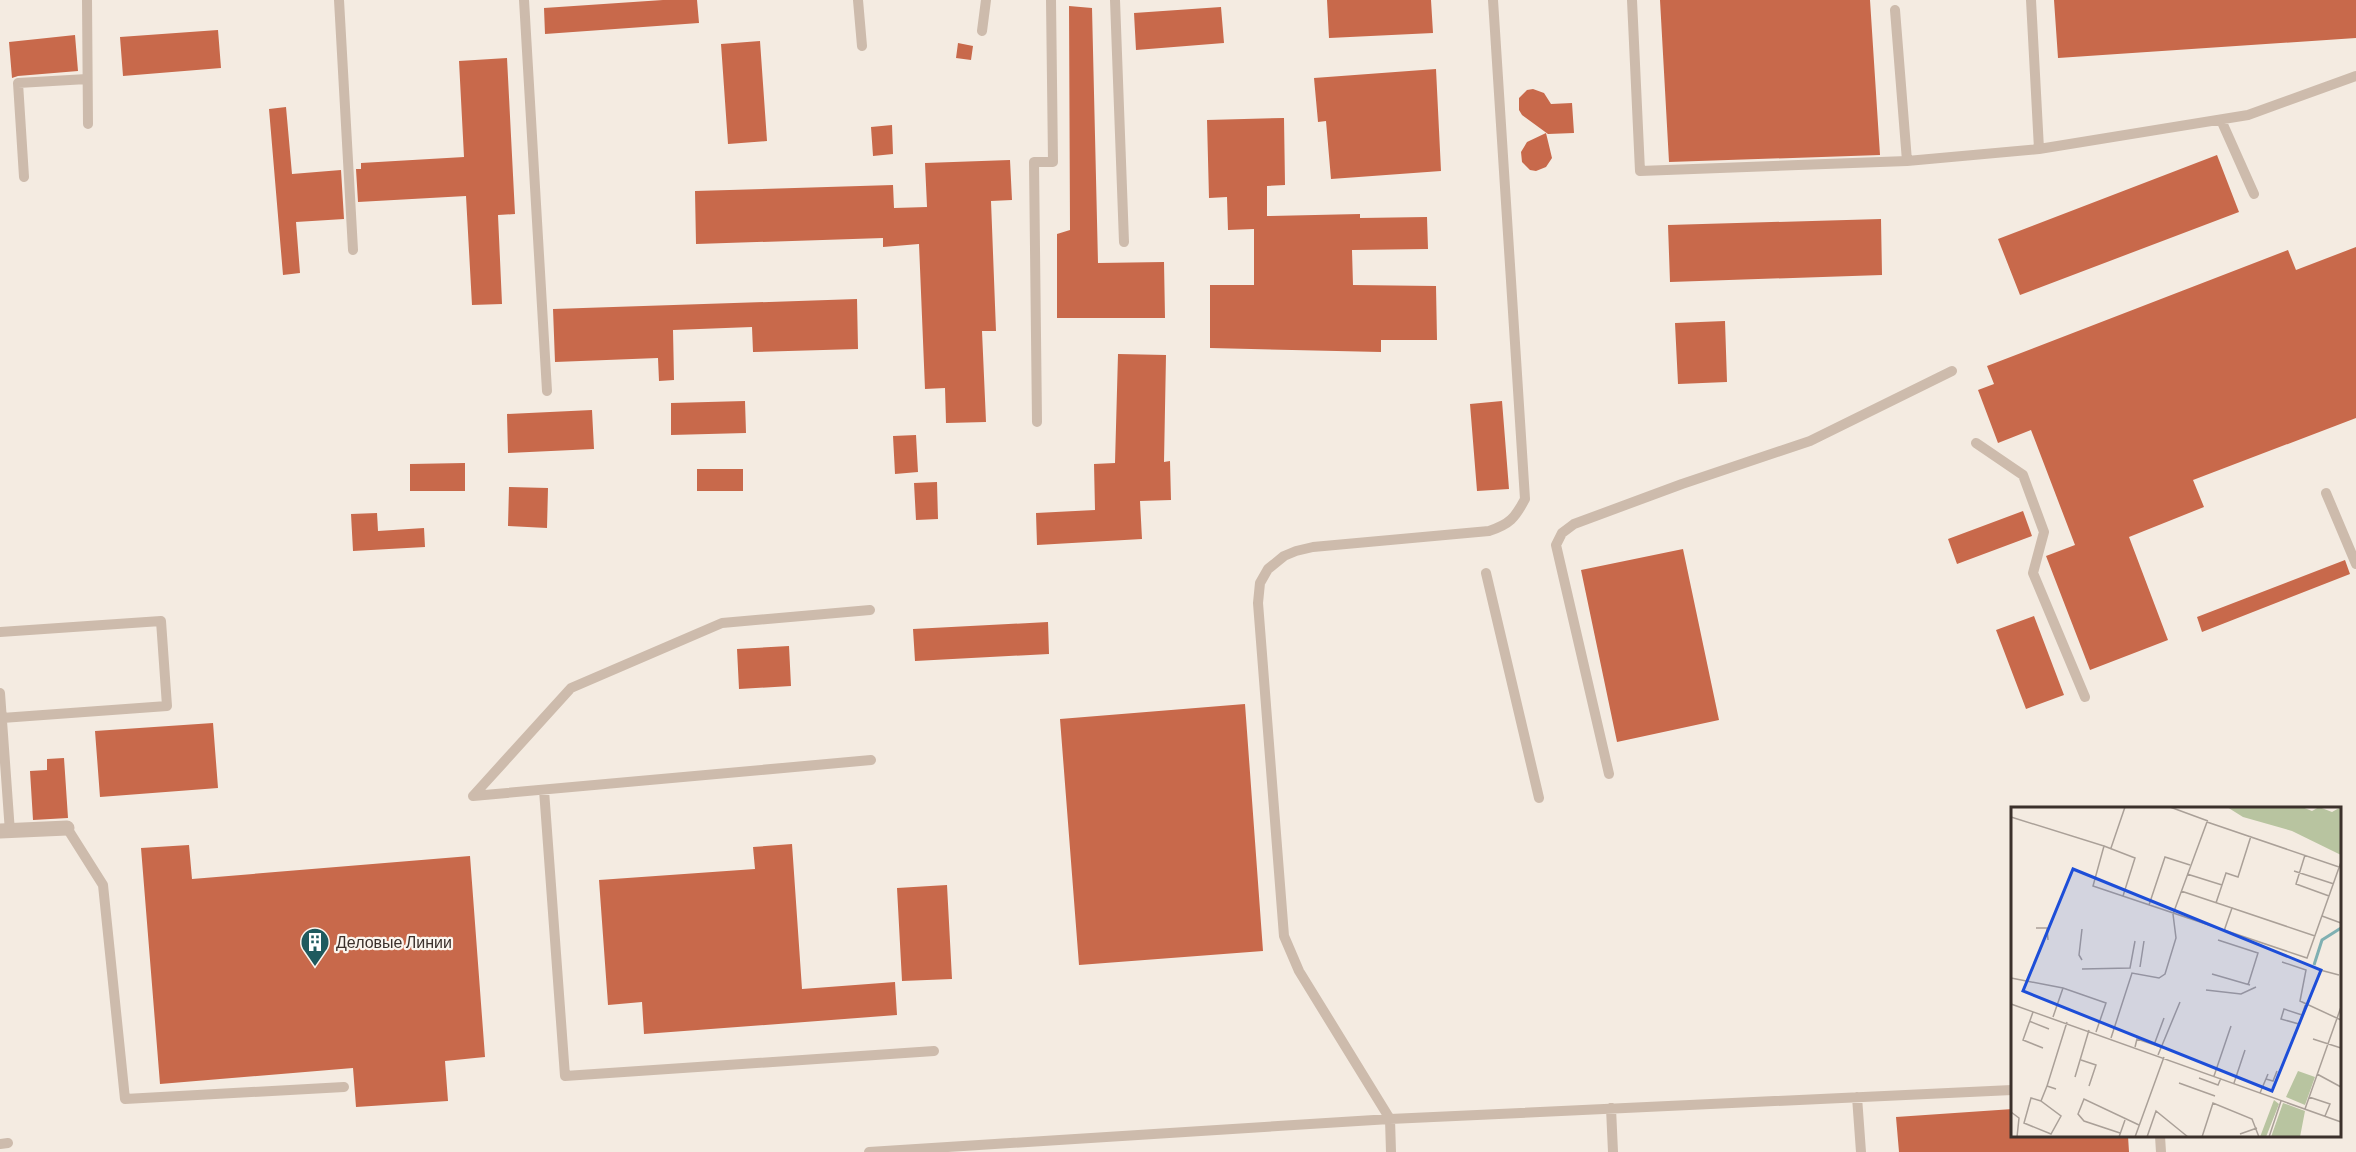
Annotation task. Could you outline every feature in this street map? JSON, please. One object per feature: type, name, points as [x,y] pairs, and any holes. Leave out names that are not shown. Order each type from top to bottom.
[{"type":"street","points":[[5,832],[67,828]]},
{"type":"lane","points":[[87,0],[88,124]]},
{"type":"lane","points":[[339,0],[353,250]]},
{"type":"lane","points":[[525,0],[547,391]]},
{"type":"lane","points":[[858,0],[862,46]]},
{"type":"lane","points":[[982,31],[986,0]]},
{"type":"lane","points":[[1037,423],[1034,162],[1053,162],[1051,0]]},
{"type":"lane","points":[[1115,0],[1124,242]]},
{"type":"lane","points":[[1391,1152],[1390,1119],[1299,971],[1284,936],[1258,603],[1260,583],[1268,570],[1284,556],[1312,547],[1489,531],[1506,525],[1517,514],[1525,499],[1493,0]]},
{"type":"lane","points":[[1632,0],[1640,171],[1906,161],[2039,149],[2248,115],[2356,76]]},
{"type":"lane","points":[[2031,0],[2039,149]]},
{"type":"lane","points":[[1895,10],[1906,161]]},
{"type":"lane","points":[[24,177],[18,83],[87,79]]},
{"type":"lane","points":[[2221,120],[2254,194]]},
{"type":"lane","points":[[1609,774],[1556,544],[1562,532],[1574,524],[1682,484],[1810,441],[1952,371]]},
{"type":"lane","points":[[1976,443],[2023,475],[2044,532],[2033,573],[2085,697]]},
{"type":"lane","points":[[2326,493],[2356,564]]},
{"type":"lane","points":[[1486,573],[1539,798]]},
{"type":"lane","points":[[870,610],[722,623],[571,688],[473,796],[871,760]]},
{"type":"lane","points":[[0,633],[161,621],[167,706],[2,718]]},
{"type":"lane","points":[[0,693],[5,832]]},
{"type":"lane","points":[[544,790],[565,1076],[934,1051]]},
{"type":"lane","points":[[67,828],[103,885],[124,1099],[344,1087]]},
{"type":"lane","points":[[869,1152],[1390,1119],[2011,1090]]},
{"type":"lane","points":[[1857,1097],[1861,1152]]},
{"type":"lane","points":[[1611,1108],[1614,1152]]},
{"type":"lane","points":[[2160,1137],[2161,1152]]},
{"type":"building","points":[[697,0],[699,23],[545,34],[544,8]]},
{"type":"building","points":[[1327,0],[1431,0],[1433,33],[1329,38]]},
{"type":"building","points":[[1660,0],[1870,0],[1880,155],[1669,162]]},
{"type":"building","points":[[2054,0],[2356,0],[2356,38],[2058,58]]},
{"type":"building","points":[[1069,6],[1092,8],[1098,263],[1164,262],[1165,318],[1057,318],[1057,234],[1070,230]]},
{"type":"building","points":[[1221,7],[1224,43],[1136,50],[1134,13]]},
{"type":"building","points":[[218,30],[221,68],[123,76],[120,37]]},
{"type":"building","points":[[75,35],[78,71],[12,78],[9,42]]},
{"type":"building","points":[[760,41],[767,141],[728,144],[721,44]]},
{"type":"building","points":[[958,43],[973,46],[971,60],[956,58]]},
{"type":"building","points":[[507,58],[515,214],[498,215],[502,304],[472,305],[466,196],[358,202],[356,169],[361,169],[361,163],[464,157],[459,61]]},
{"type":"building","points":[[1436,69],[1441,171],[1331,179],[1326,121],[1318,122],[1314,78]]},
{"type":"building","points":[[1533,89],[1544,93],[1551,104],[1572,103],[1574,133],[1548,134],[1522,115],[1519,110],[1519,98],[1527,90]]},
{"type":"building","points":[[286,107],[292,174],[341,170],[344,219],[296,222],[300,273],[283,275],[269,109]]},
{"type":"building","points":[[1284,118],[1285,185],[1267,186],[1267,216],[1360,214],[1360,218],[1427,217],[1428,249],[1352,250],[1353,285],[1436,286],[1437,340],[1381,340],[1381,352],[1210,348],[1210,285],[1254,285],[1254,229],[1228,230],[1227,197],[1209,198],[1207,120]]},
{"type":"building","points":[[892,125],[893,154],[873,156],[871,127]]},
{"type":"building","points":[[1546,133],[1552,158],[1546,167],[1536,171],[1530,170],[1522,162],[1521,152],[1527,142]]},
{"type":"building","points":[[2217,155],[2239,212],[2020,295],[1998,239]]},
{"type":"building","points":[[1010,160],[1012,200],[991,201],[996,331],[982,331],[986,422],[946,423],[945,388],[925,389],[919,244],[883,247],[883,238],[696,244],[695,191],[893,185],[894,208],[927,207],[925,163]]},
{"type":"building","points":[[1881,219],[1882,275],[1670,282],[1668,225]]},
{"type":"building","points":[[2356,247],[2356,418],[2193,480],[2204,507],[2129,537],[2168,640],[2090,670],[2046,556],[2075,545],[2031,430],[1998,443],[1978,390],[1994,384],[1987,366],[2288,250],[2296,270]]},
{"type":"building","points":[[857,299],[858,349],[753,352],[752,327],[673,330],[674,380],[659,381],[658,358],[555,362],[553,309]]},
{"type":"building","points":[[1725,321],[1727,382],[1678,384],[1675,323]]},
{"type":"building","points":[[1118,354],[1166,355],[1164,462],[1170,461],[1171,500],[1140,501],[1142,539],[1037,545],[1036,513],[1095,510],[1094,464],[1115,463]]},
{"type":"building","points":[[745,401],[746,433],[671,435],[671,403]]},
{"type":"building","points":[[1502,401],[1509,489],[1477,491],[1470,404]]},
{"type":"building","points":[[592,410],[594,449],[508,453],[507,414]]},
{"type":"building","points":[[916,435],[918,472],[895,474],[893,436]]},
{"type":"building","points":[[465,463],[465,491],[410,491],[410,464]]},
{"type":"building","points":[[697,469],[743,469],[743,491],[697,491]]},
{"type":"building","points":[[937,482],[938,519],[916,520],[914,483]]},
{"type":"building","points":[[509,487],[548,488],[547,528],[508,526]]},
{"type":"building","points":[[2023,511],[2032,536],[1957,564],[1948,539]]},
{"type":"building","points":[[377,513],[378,531],[424,528],[425,547],[353,551],[351,514]]},
{"type":"building","points":[[1683,549],[1719,720],[1617,742],[1581,570]]},
{"type":"building","points":[[2345,560],[2350,574],[2202,632],[2197,617]]},
{"type":"building","points":[[2034,616],[2064,695],[2026,709],[1996,630]]},
{"type":"building","points":[[1048,622],[1049,654],[915,661],[913,629]]},
{"type":"building","points":[[789,646],[791,686],[739,689],[737,649]]},
{"type":"building","points":[[1245,704],[1263,951],[1079,965],[1060,719]]},
{"type":"building","points":[[213,723],[218,788],[100,797],[95,731]]},
{"type":"building","points":[[64,758],[68,818],[33,820],[30,771],[47,770],[47,759]]},
{"type":"building","points":[[792,844],[802,989],[895,982],[897,1015],[644,1034],[642,1002],[608,1005],[599,880],[755,869],[753,847]]},
{"type":"building","name":"Деловые Линии","points":[[189,845],[192,879],[470,856],[485,1057],[445,1061],[448,1101],[356,1107],[353,1068],[160,1084],[141,848]]},
{"type":"building","points":[[947,885],[952,979],[902,981],[897,888]]},
{"type":"building","points":[[2011,1109],[2011,1137],[2128,1137],[2129,1152],[1899,1152],[1896,1117]]},
{"type":"place","name":"Деловые Линии","points":[[315,968]]}]
